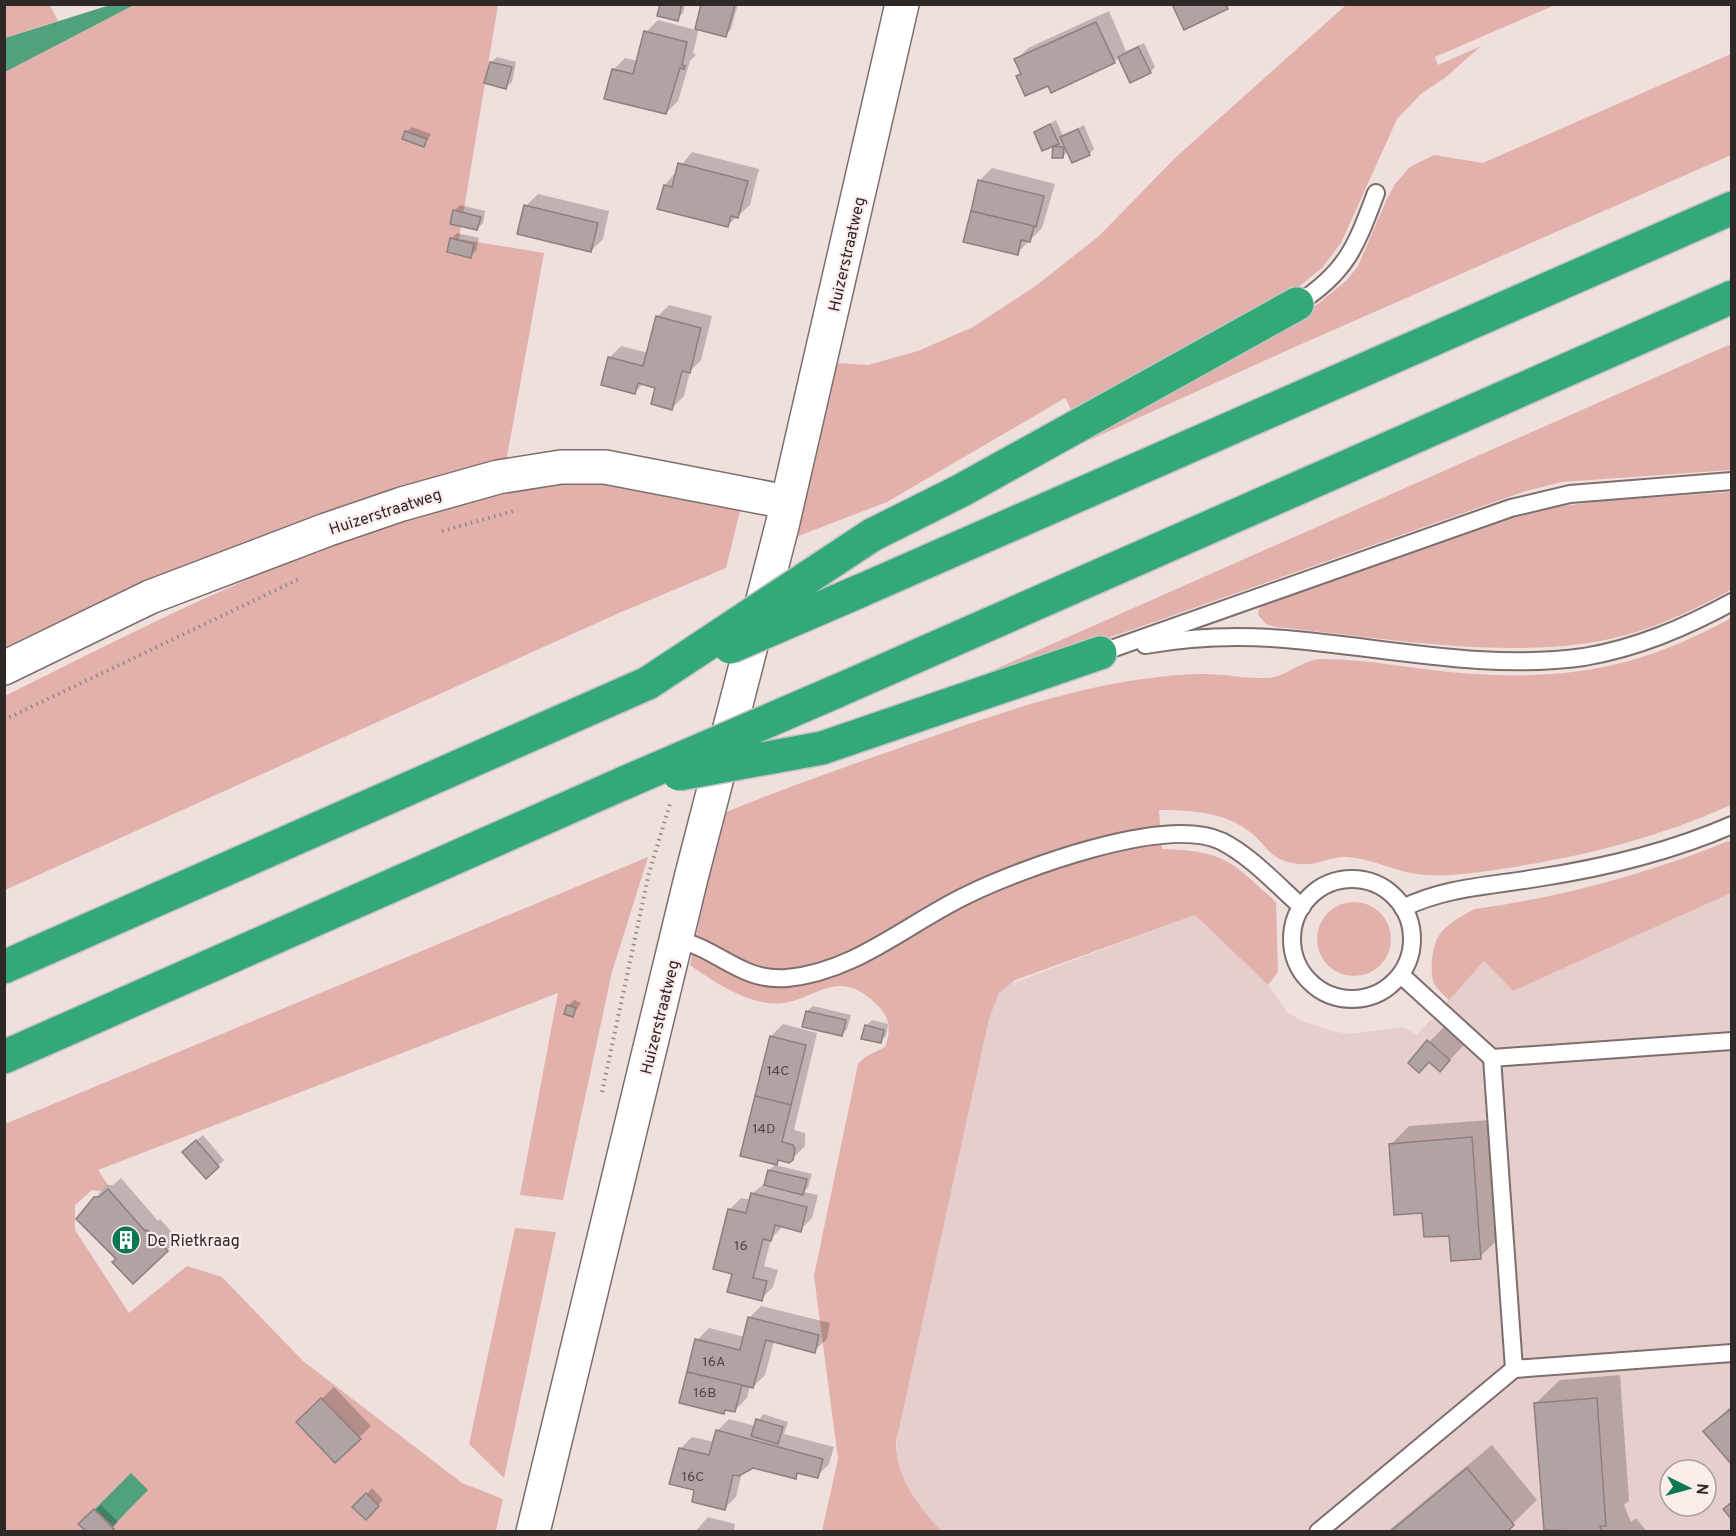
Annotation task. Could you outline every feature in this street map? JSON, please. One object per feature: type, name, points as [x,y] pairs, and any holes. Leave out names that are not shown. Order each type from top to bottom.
[{"type":"highway","points":[[4,967],[1731,208]]},
{"type":"highway","points":[[4,1056],[1731,297]]},
{"type":"highway","points":[[648,683],[872,535],[992,473],[1297,304]]},
{"type":"highway","points":[[624,783],[822,748],[1100,653]]},
{"type":"street","name":"Huizerstraatweg","points":[[533,1532],[787,502],[902,4]]},
{"type":"street","name":"Huizerstraatweg","points":[[4,668],[150,597],[326,530],[402,504],[498,477],[561,467],[605,467],[787,502]]},
{"type":"lane","points":[[1297,304],[1328,281],[1346,261],[1359,237],[1376,193]]},
{"type":"lane","points":[[1100,653],[1283,587],[1529,503],[1570,494],[1731,481]]},
{"type":"lane","points":[[1100,653],[1175,640],[1283,638],[1454,658],[1506,661],[1548,660],[1611,651],[1651,640],[1688,626],[1731,602]]},
{"type":"lane","points":[[1403,908],[1428,897],[1460,888],[1535,879],[1614,863],[1688,842],[1731,825]]},
{"type":"lane","points":[[678,940],[695,944],[742,972],[766,978],[805,976],[860,956],[968,894],[1033,869],[1125,841],[1171,834],[1200,835],[1220,841],[1243,855],[1302,907]]},
{"type":"lane","points":[[1362,879],[1382,886],[1397,899],[1403,908],[1413,936],[1410,957],[1401,975],[1378,993],[1350,1000],[1331,996],[1314,987],[1301,972],[1293,954],[1292,934],[1296,916],[1306,899],[1323,886],[1342,880],[1362,879]]},
{"type":"lane","points":[[1401,975],[1492,1058],[1514,1369]]},
{"type":"lane","points":[[1492,1058],[1731,1041]]},
{"type":"lane","points":[[1318,1532],[1514,1369],[1731,1353]]},
{"type":"path","points":[[431,533],[521,508]]},
{"type":"path","points":[[4,720],[310,574]]},
{"type":"shaded area","points":[[5,5],[50,5],[58,21],[5,38]]},
{"type":"shaded area","points":[[110,5],[134,5],[5,72],[5,38]]},
{"type":"shaded area","points":[[134,5],[498,5],[459,239],[544,253],[506,462],[5,657],[5,72]]},
{"type":"shaded area","points":[[1346,5],[1555,5],[1435,57],[1438,65],[1481,46],[1446,77],[1421,94],[1397,119],[1341,243],[1322,268],[1291,293],[1072,411],[1065,398],[887,502],[793,538],[836,363],[868,365],[918,351],[973,327],[1037,285],[1099,236],[1175,158]]},
{"type":"shaded area","points":[[1731,54],[1731,155],[1083,443],[1068,444],[1304,315],[1346,281],[1358,266],[1395,184],[1410,167],[1434,155],[1483,163]]},
{"type":"shaded area","points":[[1731,344],[1731,470],[1562,482],[1526,491],[995,678],[973,679]]},
{"type":"shaded area","points":[[597,481],[741,507],[726,568],[619,613],[5,890],[5,696],[200,601],[350,538],[475,501],[547,486]]},
{"type":"shaded area","points":[[1731,492],[1731,590],[1680,616],[1626,635],[1586,643],[1543,647],[1452,646],[1275,627],[1266,624],[1258,615],[1259,609],[1265,605],[1513,518],[1556,507],[1601,501]]},
{"type":"shaded area","points":[[1731,618],[1731,805],[1676,827],[1622,844],[1538,863],[1463,874],[1428,875],[1347,857],[1308,864],[1293,863],[1273,855],[1250,832],[1230,820],[1207,813],[1159,810],[1162,849],[1200,852],[1226,861],[1276,902],[1278,972],[1268,985],[1195,915],[1015,980],[999,993],[989,1019],[896,1442],[897,1456],[904,1480],[917,1501],[941,1531],[822,1531],[838,1459],[814,1276],[858,1064],[865,1057],[885,1047],[889,1032],[888,1023],[881,1009],[865,994],[850,987],[837,986],[784,1003],[768,1003],[747,998],[717,983],[690,965],[721,814],[824,774],[961,726],[1096,687],[1164,676],[1199,674],[1268,678],[1281,675],[1308,662],[1322,659],[1474,674],[1544,675],[1576,672],[1638,658],[1668,648]]},
{"type":"shaded area","points":[[1731,840],[1731,893],[1513,991],[1484,961],[1449,1000],[1434,984],[1432,963],[1437,938],[1452,922],[1475,909],[1573,891],[1669,863]]},
{"type":"shaded area","points":[[648,857],[612,972],[563,1200],[520,1195],[558,993],[98,1170],[108,1185],[101,1191],[92,1190],[75,1205],[75,1230],[129,1313],[187,1266],[222,1277],[303,1361],[462,1483],[503,1499],[496,1531],[5,1532],[5,1124]]},
{"type":"shaded area","points":[[1731,893],[1731,1531],[941,1532],[906,1486],[896,1458],[898,1429],[989,1019],[999,993],[1005,986],[1195,915],[1268,985],[1287,1012],[1300,1020],[1331,1031],[1350,1034],[1403,1027],[1417,1035],[1484,961],[1513,991]]},
{"type":"shaded area","points":[[1354,902],[1375,908],[1385,918],[1391,939],[1385,960],[1375,970],[1354,976],[1333,970],[1323,960],[1317,939],[1323,918],[1333,908]]},
{"type":"shaded area","points":[[515,1228],[556,1232],[504,1478],[469,1444]]},
{"type":"shaded area","points":[[131,1473],[148,1490],[113,1526],[95,1509]]},
{"type":"building","points":[[660,4],[682,4],[678,21],[657,16]]},
{"type":"building","points":[[701,4],[735,5],[726,37],[695,29]]},
{"type":"building","points":[[1172,4],[1226,4],[1228,9],[1184,30]]},
{"type":"building","points":[[1096,22],[1115,63],[1051,93],[1048,86],[1025,96],[1016,76],[1021,74],[1014,59]]},
{"type":"building","points":[[644,31],[687,42],[682,65],[685,66],[684,69],[680,68],[666,114],[604,99],[612,69],[633,74]]},
{"type":"building","points":[[1138,47],[1151,73],[1130,83],[1118,57]]},
{"type":"building","points":[[490,62],[512,67],[506,89],[484,83]]},
{"type":"building","points":[[1050,124],[1059,144],[1042,151],[1034,132]]},
{"type":"building","points":[[1078,129],[1090,155],[1072,163],[1060,137]]},
{"type":"building","points":[[405,131],[427,139],[424,147],[402,139]]},
{"type":"building","points":[[1053,146],[1064,147],[1063,158],[1052,158]]},
{"type":"building","points":[[678,163],[748,181],[738,218],[731,216],[728,227],[657,209],[664,185],[672,187]]},
{"type":"building","points":[[978,180],[1044,196],[1036,227],[971,211]]},
{"type":"building","points":[[524,205],[598,223],[591,252],[517,234]]},
{"type":"building","points":[[453,210],[481,217],[477,230],[450,224]]},
{"type":"building","points":[[971,211],[1034,226],[1030,242],[1021,240],[1018,255],[963,242]]},
{"type":"building","points":[[450,238],[474,244],[471,258],[447,252]]},
{"type":"building","points":[[656,316],[701,328],[690,373],[682,371],[672,410],[651,404],[655,388],[638,383],[635,394],[601,385],[608,357],[643,366]]},
{"type":"building","points":[[567,1005],[576,1008],[573,1017],[564,1014]]},
{"type":"building","points":[[806,1011],[846,1020],[842,1036],[802,1027]]},
{"type":"building","points":[[865,1025],[884,1030],[881,1043],[861,1039]]},
{"type":"building","points":[[770,1036],[806,1045],[791,1105],[755,1096]]},
{"type":"building","points":[[1427,1040],[1450,1060],[1440,1072],[1429,1062],[1419,1073],[1408,1063]]},
{"type":"building","points":[[755,1096],[791,1105],[782,1142],[793,1145],[795,1149],[793,1160],[789,1163],[778,1160],[777,1165],[740,1156]]},
{"type":"building","points":[[1472,1137],[1481,1259],[1451,1261],[1449,1236],[1424,1237],[1422,1213],[1394,1215],[1389,1144]]},
{"type":"building","points":[[196,1140],[219,1167],[206,1179],[182,1152]]},
{"type":"building","points":[[768,1170],[807,1179],[803,1195],[764,1185]]},
{"type":"building","name":"De Rietkraag","points":[[108,1189],[145,1231],[147,1230],[168,1251],[133,1284],[112,1262],[116,1259],[76,1219],[94,1197],[99,1197]]},
{"type":"building","points":[[751,1193],[807,1207],[801,1232],[775,1225],[771,1241],[763,1239],[753,1278],[767,1281],[762,1301],[727,1292],[732,1274],[713,1269],[728,1209],[746,1213]]},
{"type":"building","points":[[748,1317],[819,1335],[815,1353],[766,1340],[753,1388],[687,1372],[695,1339],[740,1350]]},
{"type":"building","points":[[687,1372],[742,1385],[735,1412],[725,1410],[724,1414],[679,1403]]},
{"type":"building","points":[[321,1398],[361,1439],[335,1463],[296,1422]]},
{"type":"building","points":[[1597,1398],[1606,1526],[1600,1526],[1602,1532],[1544,1530],[1534,1403]]},
{"type":"building","points":[[1732,1408],[1732,1465],[1703,1431]]},
{"type":"building","points":[[756,1419],[783,1427],[778,1444],[751,1436]]},
{"type":"building","points":[[716,1430],[823,1459],[818,1478],[797,1473],[796,1479],[753,1468],[739,1476],[733,1475],[725,1510],[692,1502],[694,1490],[669,1484],[679,1448],[709,1455]]},
{"type":"building","points":[[1467,1468],[1514,1525],[1507,1532],[1390,1532]]},
{"type":"building","points":[[366,1493],[379,1506],[366,1520],[352,1507]]},
{"type":"building","points":[[1732,1502],[1732,1520],[1723,1509]]},
{"type":"building","points":[[94,1509],[114,1529],[111,1532],[87,1532],[78,1524]]},
{"type":"place","name":"De Rietkraag","points":[[126,1240]]}]
